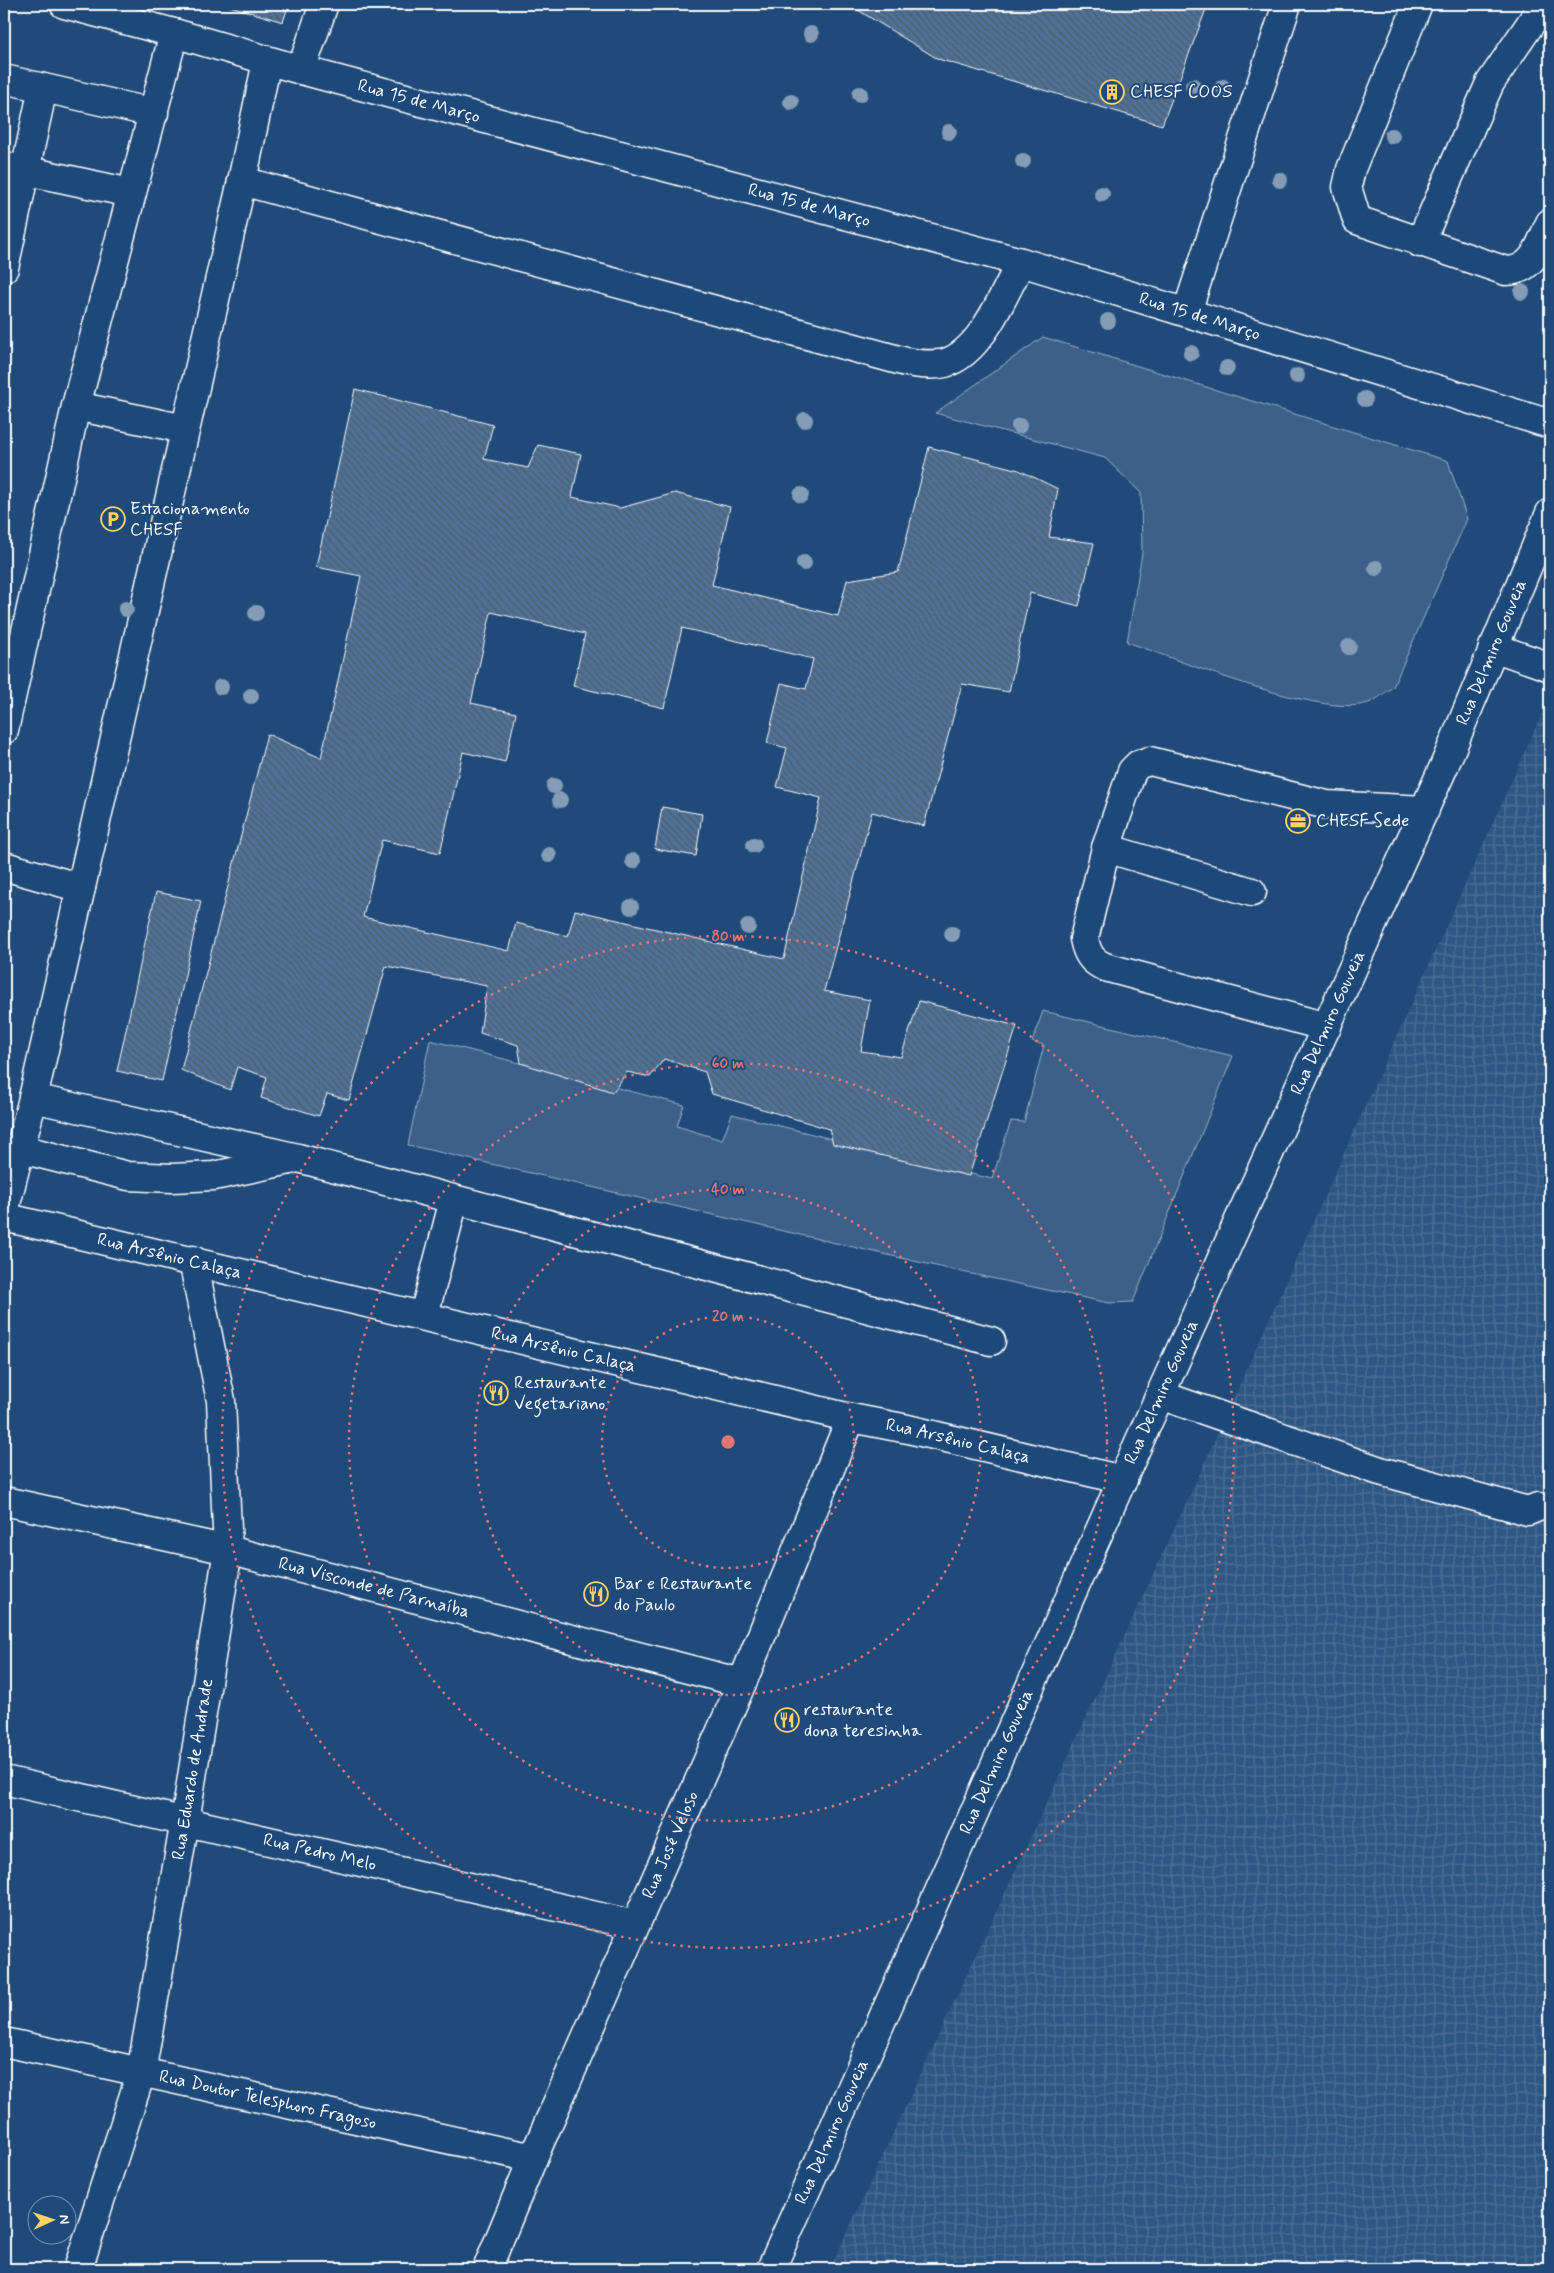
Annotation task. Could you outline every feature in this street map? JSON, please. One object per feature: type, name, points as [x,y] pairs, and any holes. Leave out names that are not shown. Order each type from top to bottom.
[{"type":"street","name":"Rua 15 de Março","points":[[64,4],[174,33],[267,61],[1021,262],[1550,424]]},
{"type":"street","points":[[301,70],[324,4]]},
{"type":"street","points":[[1187,312],[1287,4]]},
{"type":"street","points":[[1418,4],[1351,169],[1347,187],[1358,220],[1420,243],[1506,271],[1514,271],[1526,267],[1550,223]]},
{"type":"street","points":[[1420,243],[1490,83],[1544,4]]},
{"type":"street","points":[[4,730],[76,406],[174,33]]},
{"type":"street","points":[[4,1212],[33,1098],[242,181],[267,61]]},
{"type":"street","points":[[4,79],[154,113]]},
{"type":"street","points":[[4,268],[15,168],[44,88]]},
{"type":"street","points":[[15,168],[131,193]]},
{"type":"street","points":[[242,181],[906,362],[927,365],[946,363],[963,354],[985,329],[1021,262]]},
{"type":"street","points":[[76,406],[185,429]]},
{"type":"street","name":"Rua Delmiro Gouveia","points":[[771,2269],[1160,1395],[1425,810],[1550,513]]},
{"type":"street","points":[[1493,647],[1550,667]]},
{"type":"street","points":[[1327,1027],[1251,1008],[1105,967],[1094,962],[1087,952],[1084,939],[1106,848],[1132,771],[1139,764],[1150,761],[1327,805],[1425,810]]},
{"type":"street","points":[[1106,848],[1252,892]]},
{"type":"street","points":[[4,866],[80,888]]},
{"type":"street","points":[[33,1098],[298,1158],[991,1341]]},
{"type":"street","points":[[21,1149],[128,1176],[172,1178],[214,1176],[298,1158]]},
{"type":"street","points":[[424,1315],[454,1200]]},
{"type":"street","name":"Rua Arsênio Calaça","points":[[4,1217],[193,1260],[851,1418],[908,1429],[1123,1480]]},
{"type":"street","name":"Rua Eduardo de Andrade","points":[[78,2269],[140,2073],[185,1821],[228,1550],[221,1401],[193,1260]]},
{"type":"street","points":[[1160,1395],[1380,1471],[1528,1511],[1538,1507]]},
{"type":"street","name":"Rua José Veloso","points":[[487,2269],[533,2158],[742,1683],[851,1418]]},
{"type":"street","name":"Rua Visconde de Parnaíba","points":[[4,1500],[228,1550],[742,1683]]},
{"type":"street","name":"Rua Pedro Melo","points":[[4,1780],[635,1925]]},
{"type":"street","name":"Rua Doutor Telesphoro Fragoso","points":[[4,2042],[533,2158]]},
{"type":"shaded area","points":[[1043,337],[1448,461],[1467,519],[1393,687],[1368,703],[1347,706],[1318,703],[1249,685],[1127,642],[1142,553],[1141,493],[1105,458],[935,413]]},
{"type":"shaded area","points":[[1550,696],[1550,2269],[830,2269],[1194,1486]]},
{"type":"shaded area","points":[[1043,1011],[1233,1056],[1133,1302],[1109,1303],[962,1272],[408,1145],[430,1040],[684,1105],[677,1126],[722,1140],[732,1114],[992,1179],[1011,1121],[1024,1122],[1044,1045],[1032,1042]]},
{"type":"building","points":[[223,4],[289,4],[283,22]]},
{"type":"building","name":"CHESF COOS","points":[[848,4],[1208,4],[1162,125],[938,59]]},
{"type":"building","points":[[355,389],[493,425],[484,459],[528,468],[538,445],[581,454],[572,497],[620,508],[675,493],[730,507],[712,585],[838,616],[847,580],[898,572],[929,447],[1019,470],[1058,489],[1049,537],[1094,543],[1079,606],[1030,593],[1009,692],[962,684],[924,826],[872,812],[824,991],[870,1000],[861,1051],[901,1057],[919,1001],[1017,1026],[969,1176],[833,1144],[829,1129],[712,1094],[705,1072],[664,1059],[650,1077],[627,1072],[613,1092],[521,1063],[518,1045],[480,1033],[487,986],[386,966],[349,1100],[327,1094],[319,1116],[261,1098],[267,1077],[237,1067],[230,1090],[181,1070],[267,734],[321,758],[361,576],[316,567]],"holes":[[[491,612],[585,634],[573,686],[664,708],[682,628],[813,659],[806,689],[781,683],[767,743],[787,748],[777,787],[821,798],[784,959],[575,910],[568,936],[516,923],[509,951],[363,917],[382,840],[440,853],[463,752],[505,762],[516,713],[471,703]]]},
{"type":"building","points":[[662,807],[702,814],[696,856],[655,849]]},
{"type":"building","points":[[156,892],[201,901],[162,1081],[117,1071]]},
{"type":"place","name":"CHESF COOS","points":[[1112,92]]},
{"type":"place","name":"Estacionamento CHESF","points":[[113,519]]},
{"type":"place","name":"CHESF Sede","points":[[1298,821]]},
{"type":"place","name":"Restaurante Vegetariano","points":[[496,1393]]},
{"type":"place","name":"Bar e Restaurante do Paulo","points":[[596,1594]]},
{"type":"place","name":"restaurante dona teresinha","points":[[787,1720]]}]
